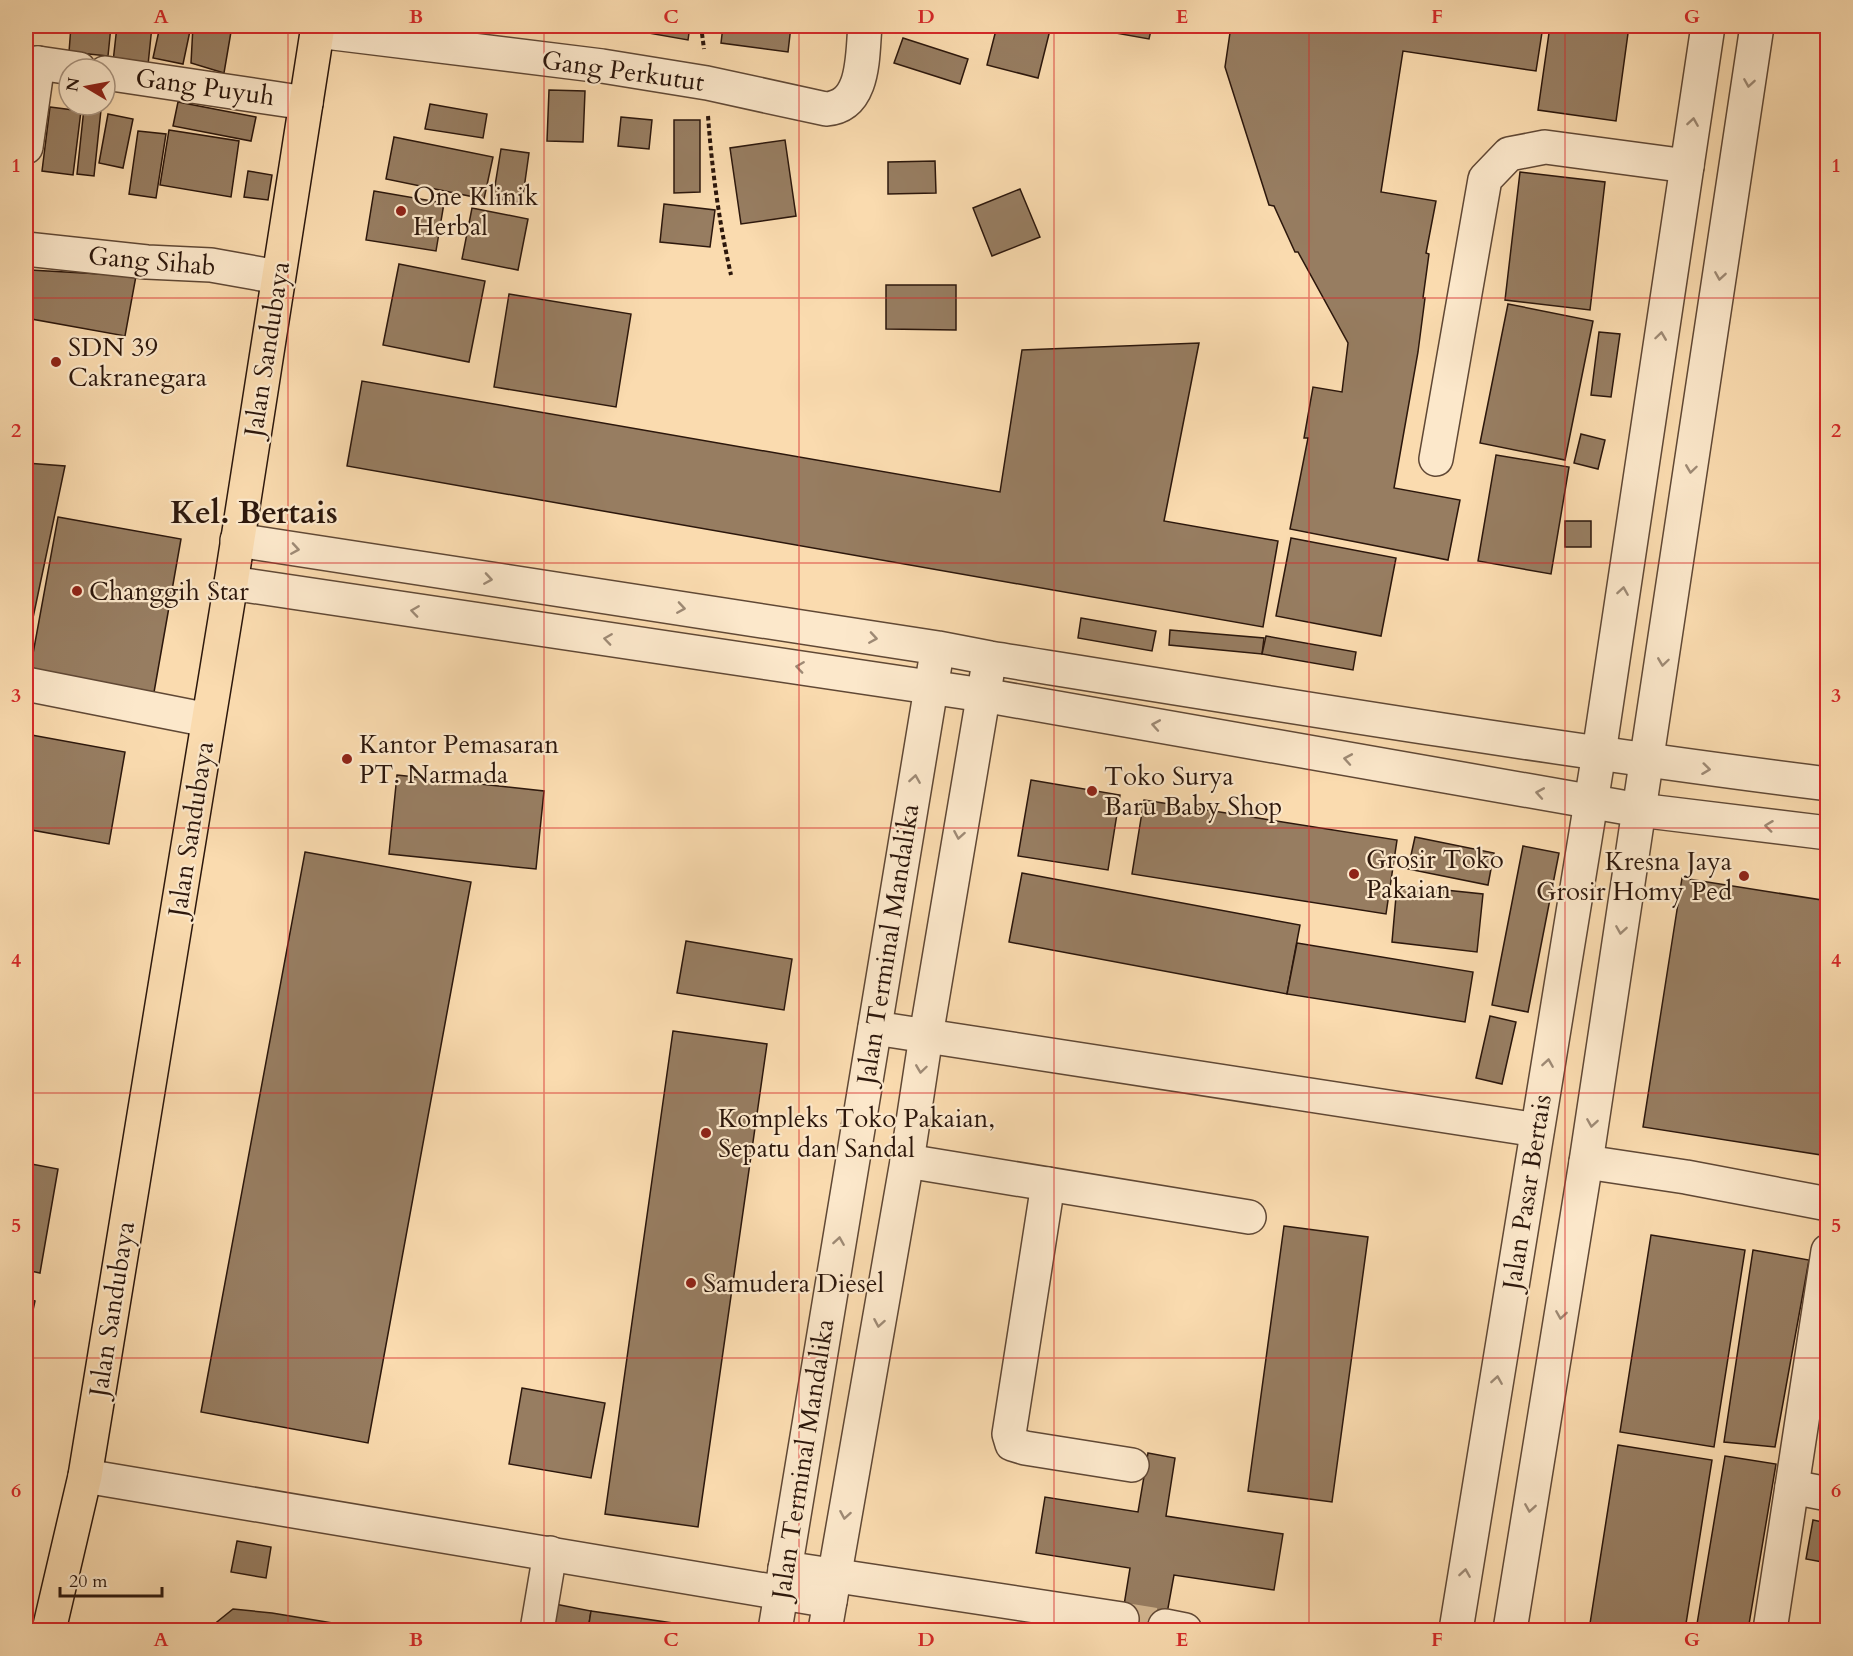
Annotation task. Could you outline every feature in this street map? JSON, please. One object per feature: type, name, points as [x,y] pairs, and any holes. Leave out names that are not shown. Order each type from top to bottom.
[{"type":"highway","name":"Jalan Sandubaya","points":[[49,1630],[85,1476],[231,584],[318,28]]},
{"type":"street","name":"Gang Perkutut","points":[[318,28],[602,66],[707,83],[821,109],[835,107],[848,100],[858,83],[865,26]]},
{"type":"street","name":"Jalan Pasar Bertais","points":[[1456,1630],[1599,753],[1708,26]]},
{"type":"street","points":[[1510,1630],[1648,761],[1757,26]]},
{"type":"street","points":[[26,147],[32,64],[57,67]]},
{"type":"street","name":"Gang Puyuh","points":[[117,75],[306,103]]},
{"type":"street","points":[[1436,459],[1485,179],[1509,154],[1545,147],[1687,166]]},
{"type":"street","name":"Gang Sihab","points":[[26,249],[147,262],[211,265],[278,277]]},
{"type":"street","points":[[1656,375],[1704,383]]},
{"type":"street","points":[[237,540],[938,648],[1327,713],[1648,761],[1827,784]]},
{"type":"street","points":[[231,584],[983,694],[1639,810],[1827,834]]},
{"type":"street","name":"Jalan Terminal Mandalika","points":[[775,1630],[938,648]]},
{"type":"street","points":[[830,1603],[908,1161],[926,1036],[990,658]]},
{"type":"street","points":[[26,684],[208,720]]},
{"type":"street","points":[[875,1028],[1537,1130]]},
{"type":"street","points":[[908,1161],[1249,1217]]},
{"type":"street","points":[[1586,1162],[1686,1177],[1827,1204]]},
{"type":"street","points":[[1048,1185],[1009,1434],[1012,1444],[1025,1448],[1132,1465]]},
{"type":"street","points":[[1770,1630],[1827,1251]]},
{"type":"street","points":[[85,1476],[550,1553],[783,1581],[830,1603],[1122,1619]]},
{"type":"street","points":[[1792,1487],[1827,1494]]},
{"type":"street","points":[[537,1630],[550,1553]]},
{"type":"path","points":[[707,83],[712,168],[719,222],[731,275]]},
{"type":"building","points":[[26,26],[32,26],[32,56],[26,56]]},
{"type":"building","points":[[71,26],[111,26],[108,56],[69,52]]},
{"type":"building","points":[[117,26],[152,26],[148,65],[117,62],[117,57],[114,57]]},
{"type":"building","points":[[160,26],[191,26],[183,64],[153,58]]},
{"type":"building","points":[[193,26],[232,26],[224,73],[191,63]]},
{"type":"building","points":[[632,26],[690,26],[688,40],[631,30]]},
{"type":"building","points":[[723,26],[791,26],[788,52],[721,43]]},
{"type":"building","points":[[997,26],[1051,26],[1038,78],[987,65]]},
{"type":"building","points":[[1105,26],[1152,26],[1149,39],[1104,31]]},
{"type":"building","points":[[1231,26],[1283,26],[1299,29],[1300,26],[1543,26],[1536,71],[1403,51],[1381,192],[1436,201],[1426,253],[1429,254],[1418,352],[1394,488],[1460,500],[1448,560],[1290,529],[1308,438],[1304,438],[1313,387],[1342,392],[1348,343],[1298,252],[1295,252],[1274,206],[1269,205],[1225,67]]},
{"type":"building","points":[[1550,26],[1629,26],[1616,121],[1538,110]]},
{"type":"building","points":[[903,38],[968,59],[960,84],[894,63]]},
{"type":"building","points":[[549,90],[585,91],[583,142],[547,141]]},
{"type":"building","points":[[178,102],[256,117],[251,141],[173,126]]},
{"type":"building","points":[[430,104],[487,114],[483,138],[425,129]]},
{"type":"building","points":[[50,107],[57,108],[57,117],[80,117],[73,175],[42,171]]},
{"type":"building","points":[[117,116],[133,119],[123,168],[99,163],[107,117]]},
{"type":"building","points":[[83,117],[100,117],[94,176],[77,174]]},
{"type":"building","points":[[621,117],[652,120],[649,149],[618,146]]},
{"type":"building","points":[[674,120],[700,120],[700,192],[674,193]]},
{"type":"building","points":[[169,130],[239,141],[231,197],[160,185]]},
{"type":"building","points":[[138,131],[166,134],[156,198],[129,194]]},
{"type":"building","points":[[394,137],[493,157],[484,199],[386,179]]},
{"type":"building","points":[[785,140],[796,216],[741,224],[730,148]]},
{"type":"building","points":[[501,149],[529,153],[522,203],[493,198]]},
{"type":"building","points":[[935,161],[936,193],[888,194],[888,162]]},
{"type":"building","points":[[248,171],[272,175],[268,200],[244,197]]},
{"type":"building","points":[[1520,172],[1605,182],[1590,310],[1505,300]]},
{"type":"building","points":[[1020,189],[1040,237],[992,256],[973,208]]},
{"type":"building","points":[[374,191],[444,203],[436,251],[366,240]]},
{"type":"building","points":[[664,204],[715,210],[710,247],[660,242]]},
{"type":"building","points":[[472,208],[528,219],[518,270],[462,259]]},
{"type":"building","points":[[399,264],[485,281],[469,362],[383,345]]},
{"type":"building","points":[[30,270],[136,276],[125,336],[26,318],[26,290]]},
{"type":"building","points":[[886,285],[956,285],[956,330],[886,329]]},
{"type":"building","points":[[509,294],[631,314],[616,407],[494,387]]},
{"type":"building","points":[[1508,304],[1593,321],[1565,460],[1480,443]]},
{"type":"building","points":[[1599,332],[1620,334],[1611,397],[1591,395]]},
{"type":"building","points":[[1199,343],[1164,521],[1278,541],[1263,627],[347,466],[362,381],[1000,492],[1022,350]]},
{"type":"building","points":[[1581,434],[1605,440],[1598,469],[1574,463]]},
{"type":"building","points":[[1496,455],[1569,467],[1551,574],[1478,561]]},
{"type":"building","points":[[26,463],[65,466],[26,651]]},
{"type":"building","points":[[58,517],[181,539],[153,698],[30,670]]},
{"type":"building","points":[[1565,521],[1591,521],[1591,547],[1565,547]]},
{"type":"building","points":[[1291,538],[1396,558],[1381,636],[1276,616]]},
{"type":"building","points":[[1081,618],[1156,631],[1152,651],[1078,638]]},
{"type":"building","points":[[1170,630],[1264,638],[1262,654],[1169,645]]},
{"type":"building","points":[[1266,636],[1356,652],[1353,670],[1262,654]]},
{"type":"building","points":[[26,734],[125,752],[109,844],[26,829]]},
{"type":"building","points":[[397,775],[544,791],[536,869],[389,854]]},
{"type":"building","points":[[1031,780],[1120,795],[1108,870],[1018,856]]},
{"type":"building","points":[[1144,800],[1397,840],[1386,914],[1132,874]]},
{"type":"building","points":[[1415,837],[1494,853],[1488,885],[1408,869]]},
{"type":"building","points":[[1523,846],[1559,853],[1528,1012],[1492,1005]]},
{"type":"building","points":[[305,852],[471,882],[368,1443],[201,1412]]},
{"type":"building","points":[[1022,873],[1300,925],[1287,994],[1009,942]]},
{"type":"building","points":[[1682,878],[1828,901],[1828,1156],[1643,1127]]},
{"type":"building","points":[[1397,885],[1483,894],[1477,952],[1392,942]]},
{"type":"building","points":[[686,941],[792,959],[784,1010],[677,993]]},
{"type":"building","points":[[1297,943],[1473,972],[1465,1022],[1287,994]]},
{"type":"building","points":[[1490,1016],[1516,1022],[1502,1084],[1476,1078]]},
{"type":"building","points":[[673,1031],[767,1044],[698,1527],[605,1514]]},
{"type":"building","points":[[26,1163],[58,1169],[40,1273],[26,1270]]},
{"type":"building","points":[[1284,1226],[1368,1237],[1332,1502],[1248,1491]]},
{"type":"building","points":[[1651,1235],[1745,1250],[1714,1447],[1620,1432]]},
{"type":"building","points":[[1753,1250],[1809,1260],[1775,1447],[1724,1442]]},
{"type":"building","points":[[26,1298],[35,1301],[26,1342]]},
{"type":"building","points":[[522,1388],[605,1403],[591,1478],[509,1464]]},
{"type":"building","points":[[1618,1445],[1712,1460],[1685,1630],[1589,1630]]},
{"type":"building","points":[[1148,1453],[1175,1458],[1166,1516],[1283,1534],[1274,1590],[1174,1575],[1164,1630],[1120,1630],[1130,1568],[1036,1553],[1045,1497],[1138,1512]]},
{"type":"building","points":[[1725,1456],[1776,1464],[1748,1630],[1696,1630]]},
{"type":"building","points":[[1813,1520],[1828,1523],[1828,1563],[1806,1559]]},
{"type":"building","points":[[237,1541],[271,1547],[266,1578],[231,1572]]},
{"type":"building","points":[[555,1604],[591,1611],[588,1630],[550,1630]]},
{"type":"building","points":[[233,1609],[272,1613],[375,1630],[207,1630]]},
{"type":"building","points":[[591,1611],[686,1625],[685,1630],[588,1630]]},
{"type":"tunnel","points":[[1122,1619],[1165,1626]]},
{"type":"place","name":"One Klinik Herbal","points":[[401,211]]},
{"type":"place","name":"SDN 39 Cakranegara","points":[[56,362]]},
{"type":"place","name":"Changgih Star","points":[[77,591]]},
{"type":"place","name":"Kantor Pemasaran PT. Narmada","points":[[347,759]]},
{"type":"place","name":"Toko Surya Baru Baby Shop","points":[[1092,791]]},
{"type":"place","name":"Grosir Toko Pakaian","points":[[1354,874]]},
{"type":"place","name":"Kresna Jaya Grosir Homy Ped","points":[[1744,876]]},
{"type":"place","name":"Kompleks Toko Pakaian, Sepatu dan Sandal","points":[[706,1133]]},
{"type":"place","name":"Samudera Diesel","points":[[691,1283]]},
{"type":"district","name":"Kel. Bertais","points":[[254,513]]}]
